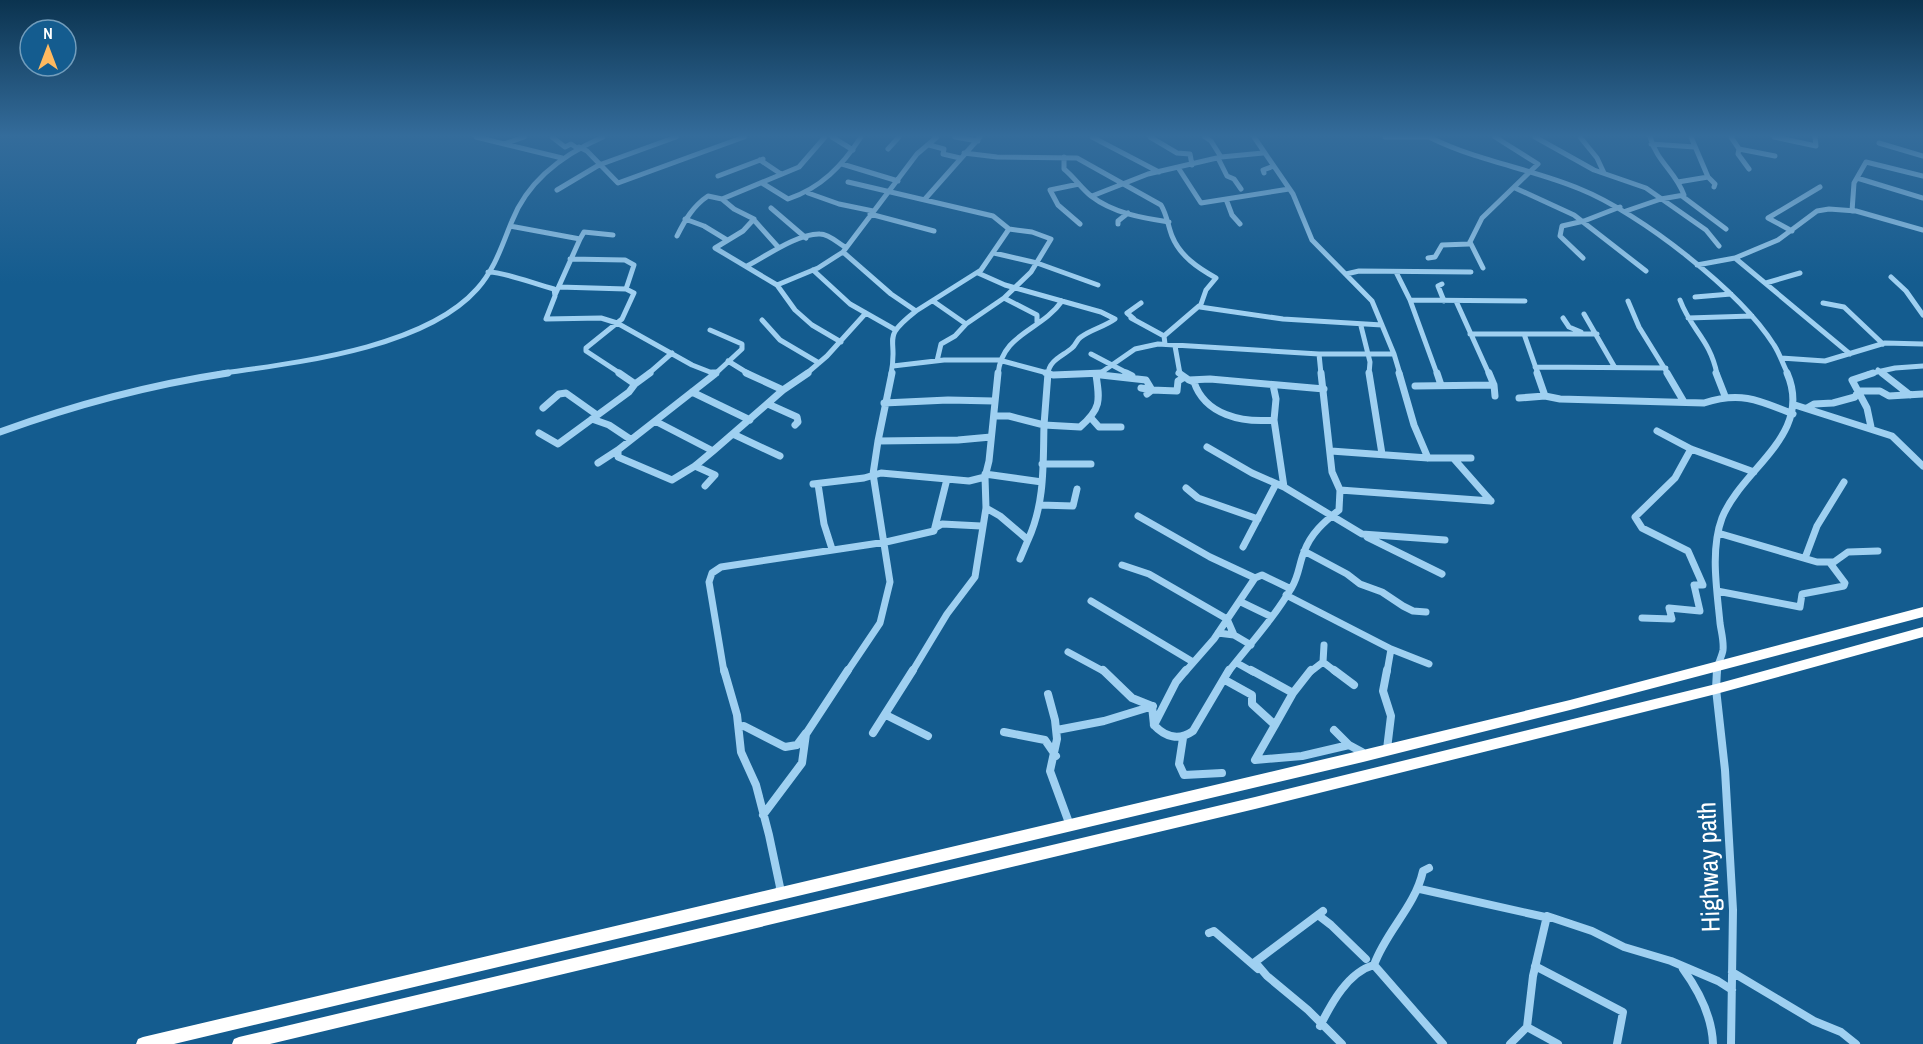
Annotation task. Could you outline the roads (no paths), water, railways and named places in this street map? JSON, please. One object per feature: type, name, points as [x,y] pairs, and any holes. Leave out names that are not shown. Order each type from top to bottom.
[{"type":"highway","points":[[143,1044],[778,896],[1363,756],[1717,667],[1923,612]]},
{"type":"highway","points":[[1906,618],[1923,632]]},
{"type":"highway","points":[[239,1044],[1255,803],[1716,689],[1923,632]]},
{"type":"highway","points":[[657,923],[654,938],[656,945],[660,944]]},
{"type":"street","points":[[0,432],[77,404],[129,391],[314,360],[364,346],[430,323],[458,308],[475,293],[500,254],[510,226],[526,195],[535,186]]},
{"type":"street","points":[[557,190],[563,186]]},
{"type":"street","points":[[723,199],[755,186]]},
{"type":"street","points":[[766,186],[788,199],[808,193],[817,186]]},
{"type":"street","points":[[863,186],[993,216],[1009,230]]},
{"type":"street","points":[[777,285],[813,270],[844,249],[894,186]]},
{"type":"street","points":[[925,199],[936,186]]},
{"type":"street","points":[[1071,186],[1050,190],[1058,206],[1080,224]]},
{"type":"street","points":[[1081,186],[1111,208],[1169,222]]},
{"type":"street","points":[[1092,196],[1121,186]]},
{"type":"street","points":[[1129,186],[1161,205],[1174,240],[1183,254],[1199,268],[1216,278],[1206,290],[1199,306],[1164,336]]},
{"type":"street","points":[[1190,186],[1201,203],[1289,189]]},
{"type":"street","points":[[1239,186],[1241,189]]},
{"type":"street","points":[[1287,186],[1304,218],[1312,240],[1372,301],[1394,354],[1414,425],[1428,458]]},
{"type":"street","points":[[1572,186],[1623,209],[1697,265],[1731,294],[1752,316],[1781,358],[1791,382],[1795,405],[1793,414],[1771,453],[1736,494],[1722,519],[1718,532],[1804,558],[1830,563],[1839,560],[1848,552],[1878,551]]},
{"type":"street","points":[[1640,186],[1706,230],[1719,246]]},
{"type":"street","points":[[1680,186],[1684,191],[1682,196]]},
{"type":"street","points":[[1852,212],[1854,186]]},
{"type":"street","points":[[1882,186],[1923,198]]},
{"type":"street","points":[[1792,231],[1768,218],[1820,187]]},
{"type":"street","points":[[1483,268],[1470,242],[1471,235],[1496,203],[1515,188],[1584,221],[1646,270]]},
{"type":"street","points":[[808,193],[816,198],[848,208],[934,231]]},
{"type":"street","points":[[677,236],[685,219],[700,201],[708,196],[723,199],[734,209],[754,219],[779,248]]},
{"type":"street","points":[[1583,258],[1564,241],[1560,232],[1562,226],[1661,199],[1682,196],[1726,229]]},
{"type":"street","points":[[1227,199],[1232,215],[1240,224]]},
{"type":"street","points":[[771,208],[806,238]]},
{"type":"street","points":[[1697,265],[1735,258],[1779,240],[1820,210],[1841,209],[1923,230]]},
{"type":"street","points":[[1118,224],[1118,221],[1128,213]]},
{"type":"street","points":[[685,219],[704,226],[727,240]]},
{"type":"street","points":[[754,220],[748,227],[715,247],[716,251],[747,266],[777,285],[795,310],[812,325],[841,342]]},
{"type":"street","points":[[510,226],[580,239]]},
{"type":"street","points":[[748,227],[759,226]]},
{"type":"street","points":[[739,727],[744,726],[785,747],[797,745],[883,615],[890,582],[886,542],[873,475],[892,366],[894,329],[956,284],[978,273],[1009,230]]},
{"type":"street","points":[[937,361],[941,344],[1018,288],[1044,253],[1051,239],[1032,232],[1009,230]]},
{"type":"street","points":[[613,235],[584,232],[570,259],[546,319],[601,318],[617,323],[715,374]]},
{"type":"street","points":[[747,266],[806,238],[824,234],[844,249],[891,294],[916,311]]},
{"type":"street","points":[[1428,258],[1435,257],[1442,246],[1470,242]]},
{"type":"street","points":[[994,253],[1036,263],[1098,285]]},
{"type":"street","points":[[500,254],[500,272]]},
{"type":"street","points":[[1735,258],[1850,354]]},
{"type":"street","points":[[570,259],[632,262],[634,265],[626,289]]},
{"type":"street","points":[[813,270],[829,288],[866,314],[894,329]]},
{"type":"street","points":[[1346,274],[1359,271],[1471,272]]},
{"type":"street","points":[[488,272],[500,272],[516,279],[554,289],[555,296]]},
{"type":"street","points":[[1396,272],[1410,300],[1441,385]]},
{"type":"street","points":[[978,273],[1005,285],[1112,317],[1131,316],[1164,336],[1166,344]]},
{"type":"street","points":[[1766,283],[1800,273]]},
{"type":"street","points":[[1891,277],[1906,291],[1923,315]]},
{"type":"street","points":[[1442,284],[1438,286],[1444,301]]},
{"type":"street","points":[[559,287],[631,289],[634,293],[622,319],[596,338],[586,348],[586,351],[635,384]]},
{"type":"street","points":[[1695,297],[1731,294]]},
{"type":"street","points":[[1004,298],[1037,315],[1037,322]]},
{"type":"street","points":[[1410,300],[1525,301]]},
{"type":"street","points":[[1680,300],[1688,318],[1712,353],[1718,380],[1725,396]]},
{"type":"street","points":[[933,301],[966,324]]},
{"type":"street","points":[[873,733],[947,614],[964,590],[970,586],[978,563],[981,526],[986,508],[985,476],[999,360],[1008,344],[1037,322],[1057,311],[1062,301]]},
{"type":"street","points":[[1456,301],[1494,385],[1495,396]]},
{"type":"street","points":[[1628,301],[1633,318],[1666,368],[1684,402]]},
{"type":"street","points":[[1131,316],[1141,303]]},
{"type":"street","points":[[1823,303],[1844,307],[1883,344]]},
{"type":"street","points":[[1199,306],[1218,312],[1361,326],[1382,325]]},
{"type":"street","points":[[618,450],[618,457],[672,480],[695,466],[783,390],[801,380],[841,342],[866,314]]},
{"type":"street","points":[[1584,314],[1614,366]]},
{"type":"street","points":[[1688,318],[1752,316]]},
{"type":"street","points":[[1020,559],[1036,523],[1040,505],[1046,372],[1062,354],[1072,348],[1080,337],[1114,322],[1115,319],[1112,317]]},
{"type":"street","points":[[1563,318],[1569,327],[1585,333]]},
{"type":"street","points":[[762,320],[770,333],[785,346],[819,363]]},
{"type":"street","points":[[1361,326],[1370,362],[1369,377],[1382,454]]},
{"type":"street","points":[[598,463],[715,374],[742,349],[742,344],[710,330]]},
{"type":"street","points":[[1470,333],[1597,333]]},
{"type":"street","points":[[1524,333],[1545,396]]},
{"type":"street","points":[[1099,375],[1143,346],[1166,344],[1319,354],[1394,354]]},
{"type":"street","points":[[1781,358],[1825,361],[1883,344],[1922,345]]},
{"type":"street","points":[[1175,346],[1177,369],[1186,379],[1194,382],[1198,394],[1222,415],[1263,421],[1274,420]]},
{"type":"street","points":[[1845,348],[1851,351],[1876,347]]},
{"type":"street","points":[[539,433],[558,444],[629,392],[635,384],[662,364],[672,353]]},
{"type":"street","points":[[1091,354],[1134,377]]},
{"type":"street","points":[[1222,773],[1184,775],[1179,764],[1183,738],[1193,731],[1229,670],[1251,645],[1289,592],[1298,576],[1304,551],[1317,528],[1339,510],[1340,490],[1332,472],[1319,354]]},
{"type":"street","points":[[892,366],[937,361],[999,360],[1065,375],[1134,377],[1146,380],[1150,392]]},
{"type":"street","points":[[728,361],[748,374],[783,390]]},
{"type":"street","points":[[1871,428],[1870,416],[1852,380],[1878,370],[1923,366]]},
{"type":"street","points":[[1534,367],[1666,368]]},
{"type":"street","points":[[1878,370],[1897,382],[1910,395]]},
{"type":"street","points":[[994,416],[1009,416],[1044,424],[1080,427],[1091,417],[1099,400],[1099,375]]},
{"type":"street","points":[[1142,388],[1150,392],[1177,391],[1178,381],[1210,379],[1314,388],[1324,392]]},
{"type":"street","points":[[1243,547],[1257,519],[1280,485],[1274,420],[1276,399],[1273,385]]},
{"type":"street","points":[[1415,386],[1494,385]]},
{"type":"street","points":[[1808,408],[1813,403],[1835,402],[1840,398],[1855,397],[1858,391]]},
{"type":"street","points":[[1858,391],[1880,391],[1889,396],[1923,394]]},
{"type":"street","points":[[692,392],[750,420]]},
{"type":"street","points":[[543,408],[560,394],[566,393],[594,417],[630,439]]},
{"type":"street","points":[[1519,398],[1545,396],[1560,399],[1704,403],[1725,396],[1750,398],[1793,414]]},
{"type":"street","points":[[884,403],[948,400],[994,401]]},
{"type":"street","points":[[768,404],[797,417],[798,422],[795,425]]},
{"type":"street","points":[[1795,405],[1871,428],[1900,442],[1923,466]]},
{"type":"street","points":[[1091,417],[1092,423],[1101,427],[1121,427]]},
{"type":"street","points":[[654,421],[713,451]]},
{"type":"street","points":[[1657,431],[1691,449],[1754,472]]},
{"type":"street","points":[[733,434],[780,456]]},
{"type":"street","points":[[878,441],[958,440],[991,437]]},
{"type":"street","points":[[1207,447],[1252,473],[1280,485],[1330,517],[1442,574]]},
{"type":"street","points":[[1642,618],[1672,619],[1669,608],[1700,612],[1694,585],[1703,585],[1688,551],[1642,528],[1635,517],[1686,465],[1691,449]]},
{"type":"street","points":[[1331,452],[1428,458],[1471,458]]},
{"type":"street","points":[[1340,490],[1420,494],[1491,501],[1454,459]]},
{"type":"street","points":[[1042,464],[1091,464]]},
{"type":"street","points":[[695,466],[715,475],[705,486]]},
{"type":"street","points":[[832,549],[815,484],[873,475],[904,474],[969,481],[985,476],[1042,482]]},
{"type":"street","points":[[935,528],[947,479]]},
{"type":"street","points":[[1804,558],[1817,526],[1844,482]]},
{"type":"street","points":[[1186,488],[1198,498],[1257,519]]},
{"type":"street","points":[[1040,505],[1073,506],[1077,489]]},
{"type":"street","points":[[986,508],[1013,526],[1028,540]]},
{"type":"street","points":[[1138,516],[1183,543],[1255,578]]},
{"type":"street","points":[[778,896],[780,887],[777,869],[753,777],[744,762],[739,727],[721,660],[710,582],[712,573],[721,567],[917,536],[934,531],[942,524],[981,526]]},
{"type":"street","name":"Highway path","points":[[1718,532],[1717,591],[1722,651],[1717,667],[1716,689],[1725,770],[1733,909],[1730,1044]]},
{"type":"street","points":[[1362,534],[1445,540]]},
{"type":"street","points":[[1304,551],[1347,574],[1360,584],[1382,592],[1403,606],[1413,611],[1426,612]]},
{"type":"street","points":[[1717,591],[1800,607],[1802,594],[1844,586],[1845,583],[1830,563]]},
{"type":"street","points":[[1122,565],[1149,574],[1227,619],[1234,635]]},
{"type":"street","points":[[1154,725],[1176,682],[1218,633],[1255,578],[1262,575],[1391,649],[1428,664]]},
{"type":"street","points":[[1091,602],[1193,662]]},
{"type":"street","points":[[1241,602],[1270,616]]},
{"type":"street","points":[[1218,633],[1234,635],[1251,645]]},
{"type":"street","points":[[1323,662],[1324,645]]},
{"type":"street","points":[[1387,749],[1391,716],[1383,692],[1391,649]]},
{"type":"street","points":[[1068,652],[1109,676],[1118,688],[1134,701],[1152,706]]},
{"type":"street","points":[[1323,662],[1354,685]]},
{"type":"street","points":[[1323,662],[1314,667],[1293,693],[1255,760],[1302,756],[1349,745]]},
{"type":"street","points":[[1237,663],[1293,693]]},
{"type":"street","points":[[1225,680],[1252,695],[1252,704],[1275,725]]},
{"type":"street","points":[[1048,694],[1057,730],[1056,756],[1050,764],[1050,771],[1068,820]]},
{"type":"street","points":[[1057,730],[1104,721],[1165,703]]},
{"type":"street","points":[[1152,706],[1154,725],[1160,733],[1183,738]]},
{"type":"street","points":[[886,715],[928,736]]},
{"type":"street","points":[[1334,730],[1349,745],[1362,752],[1363,756]]},
{"type":"street","points":[[763,815],[802,763],[807,732]]},
{"type":"street","points":[[1004,732],[1045,740],[1056,756]]},
{"type":"street","points":[[1320,1026],[1327,1011],[1358,971],[1370,962],[1407,911],[1420,889],[1423,871],[1429,868]]},
{"type":"street","points":[[1420,889],[1545,917],[1592,931],[1624,947],[1671,961],[1718,981],[1732,990]]},
{"type":"street","points":[[1342,1044],[1320,1026],[1308,1011],[1280,990],[1255,962],[1320,913],[1370,962],[1443,1044]]},
{"type":"street","points":[[1510,1044],[1527,1027],[1535,966],[1545,917]]},
{"type":"street","points":[[1209,933],[1214,931],[1220,935],[1240,957],[1261,970]]},
{"type":"street","points":[[1535,966],[1623,1012],[1617,1044]]},
{"type":"street","points":[[1681,967],[1693,982],[1713,1029],[1713,1044]]},
{"type":"street","points":[[1732,972],[1814,1021],[1841,1032],[1856,1044]]},
{"type":"street","points":[[1527,1027],[1558,1044]]}]
